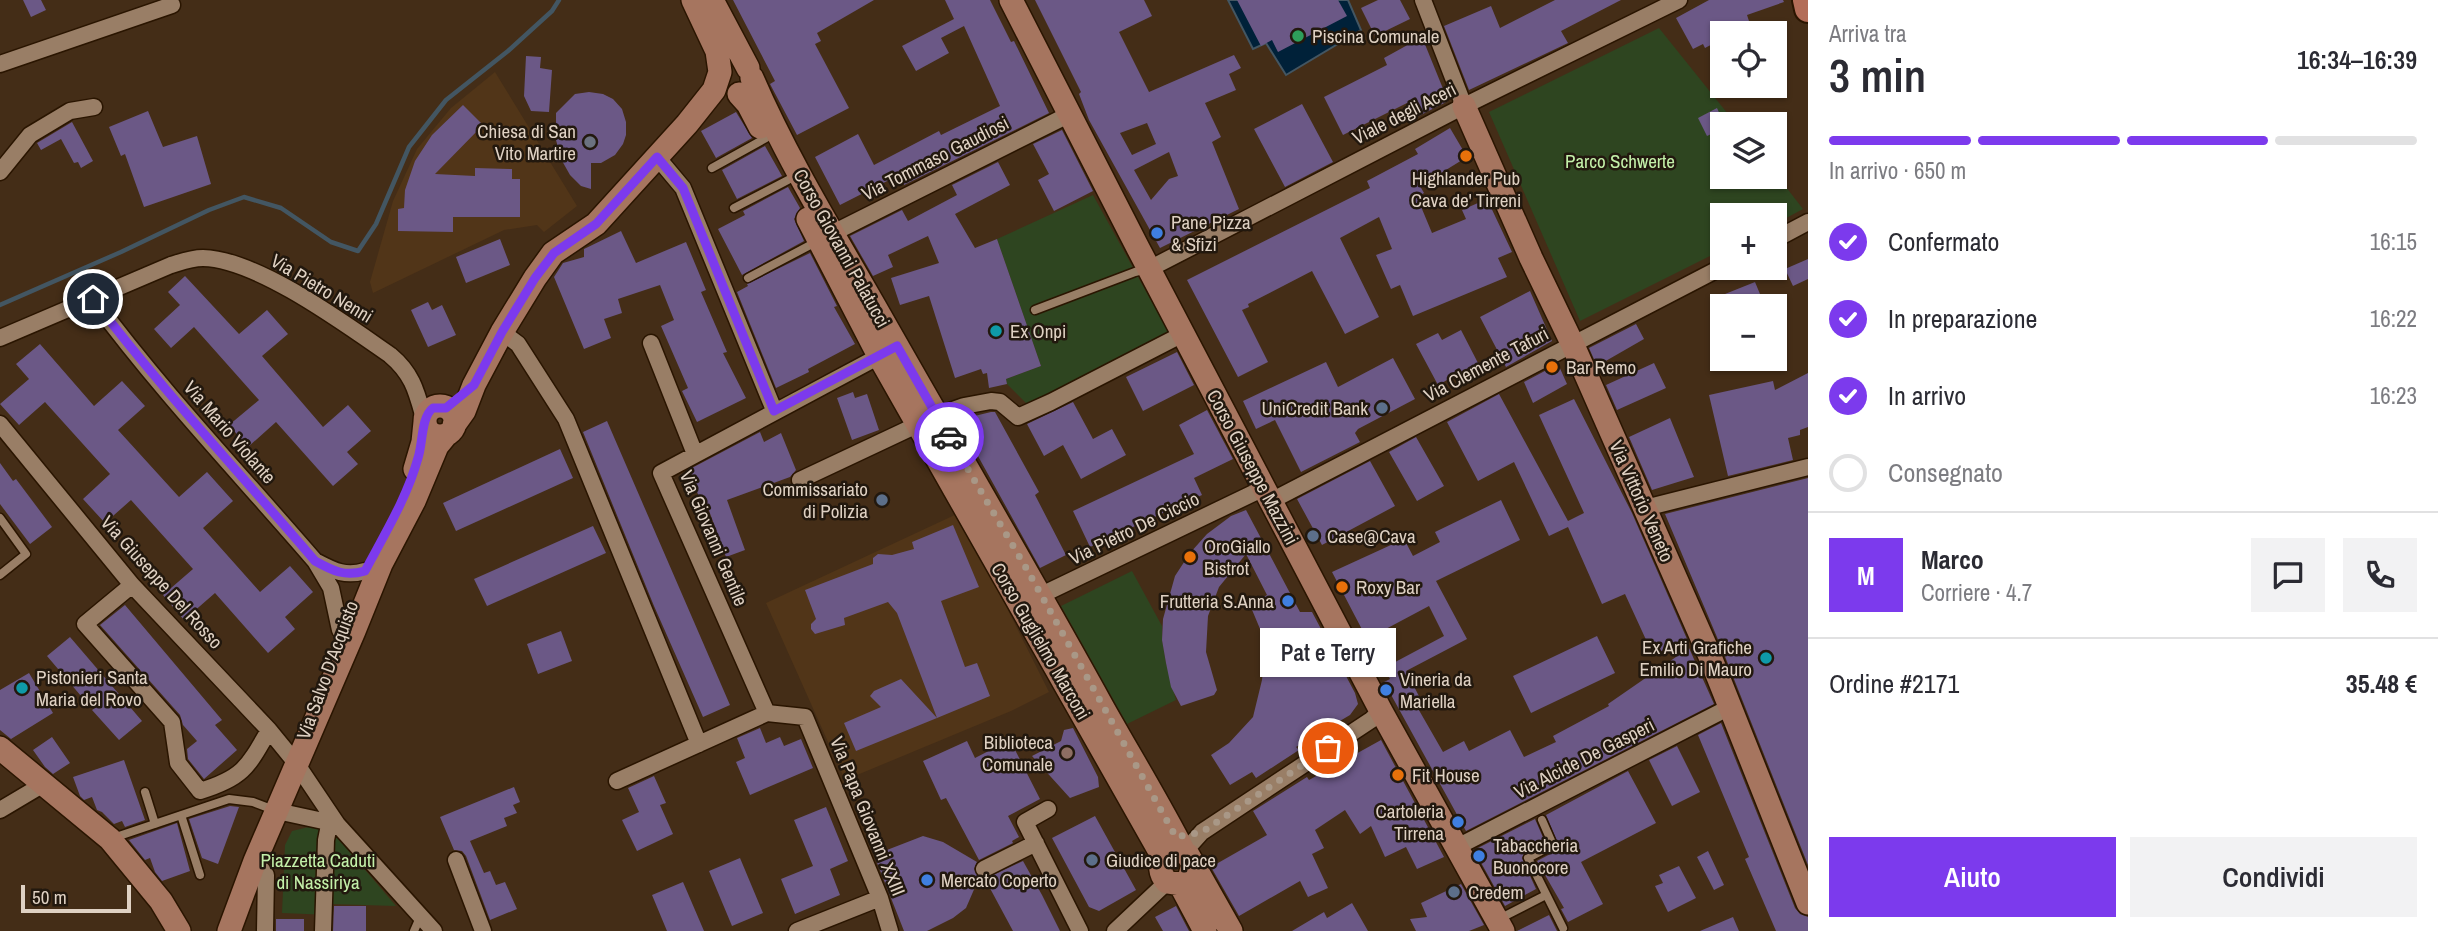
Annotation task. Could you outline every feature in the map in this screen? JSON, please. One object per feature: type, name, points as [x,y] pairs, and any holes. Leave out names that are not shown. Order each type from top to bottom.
[{"type":"main road","points":[[1806,0],[1808,9]]},
{"type":"street","name":"Corso Giovanni Palatucci","points":[[694,0],[717,51],[720,84],[725,92],[743,84]]},
{"type":"street","name":"Corso Giovanni Palatucci","points":[[712,0],[748,104],[788,180],[826,237]]},
{"type":"street","name":"Corso Giuseppe Mazzini","points":[[1011,0],[1381,711],[1500,925]]},
{"type":"street","points":[[1423,0],[1464,106]]},
{"type":"street","name":"Viale degli Aceri","points":[[1149,269],[1464,106],[1679,0]]},
{"type":"street","points":[[0,64],[172,5]]},
{"type":"street","points":[[425,422],[427,414],[433,408],[449,423],[474,385],[535,278],[554,253],[596,224],[687,124],[714,90],[720,72]]},
{"type":"street","name":"Corso Giovanni Palatucci","points":[[743,84],[764,105],[826,237],[927,421]]},
{"type":"street","points":[[687,124],[743,84]]},
{"type":"street","name":"Via Vittorio Veneto","points":[[1464,106],[1645,508],[1730,707],[1808,902]]},
{"type":"street","points":[[0,172],[30,135],[70,111],[94,107]]},
{"type":"street","name":"Via Tommaso Gaudiosi","points":[[826,237],[1070,114]]},
{"type":"street","points":[[657,157],[683,188],[774,411]]},
{"type":"street","points":[[1787,233],[1808,222]]},
{"type":"street","name":"Via Pietro Nenni","points":[[0,338],[171,265],[205,258],[267,277],[401,364],[416,387],[425,422]]},
{"type":"street","name":"Via Clemente Tafuri","points":[[1268,495],[1710,273]]},
{"type":"street","points":[[115,330],[114,314],[121,287]]},
{"type":"street","name":"Via Mario Violante","points":[[93,299],[115,330],[315,561],[331,588],[340,630]]},
{"type":"street","name":"Via Mario Violante","points":[[74,307],[115,330]]},
{"type":"street","points":[[502,332],[518,344],[566,419],[699,744]]},
{"type":"street","points":[[800,480],[964,406],[1000,402],[1018,417],[1184,334]]},
{"type":"street","points":[[651,343],[695,454]]},
{"type":"street","name":"Via Giovanni Gentile","points":[[767,713],[660,473],[888,351]]},
{"type":"street","name":"Corso Guglielmo Marconi","points":[[927,421],[1137,788],[1231,931]]},
{"type":"street","name":"Via Salvo D'Acquisto","points":[[296,763],[302,731],[340,630],[365,571],[415,468],[423,442],[425,422]]},
{"type":"street","name":"Via Salvo D'Acquisto","points":[[229,931],[255,861],[355,631],[381,564],[414,501],[449,423]]},
{"type":"street","name":"Via Giuseppe Del Rosso","points":[[0,424],[6,442],[132,584],[268,730],[296,763],[337,824],[434,931]]},
{"type":"street","points":[[1645,508],[1808,467]]},
{"type":"street","name":"Via Pietro De Ciccio","points":[[1031,600],[1268,495]]},
{"type":"street","name":"Via Mario Violante","points":[[315,561],[334,571],[351,575],[365,571]]},
{"type":"street","points":[[132,584],[85,624],[172,722],[178,763],[200,790],[226,783],[248,767],[268,730]]},
{"type":"street","name":"Via Alcide De Gasperi","points":[[1457,847],[1730,707]]},
{"type":"street","points":[[1205,931],[1173,883],[1160,873],[1160,862],[1179,853],[1202,832],[1381,711]]},
{"type":"street","points":[[617,781],[767,713]]},
{"type":"street","name":"Via Papa Giovanni XXIII","points":[[767,713],[805,717],[880,898],[890,931]]},
{"type":"street","points":[[4,758],[77,809],[110,839],[161,901],[178,931]]},
{"type":"street","points":[[1,806],[43,785]]},
{"type":"street","points":[[1048,809],[1025,822],[1080,931]]},
{"type":"street","points":[[276,811],[337,824]]},
{"type":"street","points":[[323,931],[326,840],[328,830],[337,824]]},
{"type":"street","points":[[985,869],[1036,843]]},
{"type":"street","points":[[1115,931],[1173,883],[1189,879],[1179,853]]},
{"type":"street","points":[[456,860],[483,931]]},
{"type":"street","points":[[255,861],[266,875],[265,931]]},
{"type":"street","points":[[797,931],[880,898]]},
{"type":"street","points":[[223,931],[240,901]]},
{"type":"lane","points":[[712,168],[766,138]]},
{"type":"lane","points":[[734,208],[788,180]]},
{"type":"lane","points":[[748,278],[826,237]]},
{"type":"lane","points":[[1035,310],[1135,271],[1149,269]]},
{"type":"lane","points":[[0,518],[26,554],[0,575]]},
{"type":"lane","points":[[145,792],[155,824]]},
{"type":"lane","points":[[110,839],[229,799],[253,802],[276,811]]},
{"type":"lane","points":[[181,815],[200,875]]},
{"type":"lane","points":[[1542,820],[1553,845],[1528,858],[1563,928]]},
{"type":"lane","points":[[1500,925],[1546,895]]},
{"type":"lane","points":[[414,931],[421,915]]},
{"type":"shaded area","points":[[495,72],[577,206],[544,232],[537,225],[504,230],[373,293],[370,282],[393,201],[417,149],[451,108]]},
{"type":"shaded area","points":[[959,513],[1049,692],[1011,711],[845,780],[766,603]]},
{"type":"green space","name":"Parco Schwerte","points":[[1659,28],[1710,92],[1710,98],[1715,98],[1726,112],[1710,112],[1710,189],[1787,188],[1803,209],[1787,218],[1787,203],[1710,203],[1710,256],[1580,321],[1489,112]]},
{"type":"green space","points":[[1093,195],[1170,335],[1029,406],[1007,384],[1006,379],[1041,366],[997,239]]},
{"type":"green space","points":[[1132,571],[1162,626],[1166,663],[1176,700],[1127,724],[1061,606]]},
{"type":"green space","name":"Piazzetta Caduti di Nassiriya","points":[[321,824],[337,837],[396,906],[330,904],[329,915],[282,913],[285,845],[292,831]]},
{"type":"water","name":"Piscina Comunale","points":[[1228,0],[1348,0],[1361,30],[1286,75],[1266,43],[1253,49]]},
{"type":"building","points":[[23,0],[41,0],[46,10],[31,17]]},
{"type":"building","points":[[733,0],[874,0],[817,33],[821,41],[815,44],[849,108],[797,135],[770,84],[775,81]]},
{"type":"building","points":[[945,0],[990,0],[1011,42],[1014,41],[1049,113],[904,185],[899,175],[840,205],[815,157],[858,134],[874,165],[939,131],[941,135],[1000,106],[964,26],[941,38],[949,53],[916,71],[902,46],[954,19]]},
{"type":"building","points":[[1035,0],[1144,0],[1152,16],[1119,32],[1149,92],[1234,55],[1241,68],[1229,74],[1236,90],[1205,103],[1221,137],[1212,142],[1239,209],[1160,248],[1089,120],[1079,94],[1081,92]],"holes":[[[1147,123],[1156,144],[1132,155],[1120,133]],[[1169,152],[1178,176],[1169,179],[1151,200],[1134,170]]]},
{"type":"building","points":[[1237,0],[1338,0],[1347,16],[1278,52],[1272,40],[1261,46]]},
{"type":"building","points":[[1378,0],[1400,0],[1410,19],[1375,36],[1361,8]]},
{"type":"building","points":[[1555,0],[1621,0],[1561,31],[1568,43],[1469,90],[1444,26],[1491,6],[1500,28]]},
{"type":"building","points":[[1709,0],[1784,2],[1747,15],[1749,21],[1710,21],[1710,45],[1705,48],[1703,44],[1693,49],[1676,18]]},
{"type":"building","points":[[1422,37],[1448,101],[1415,118],[1407,103],[1343,135],[1324,97],[1387,65],[1384,58]]},
{"type":"building","points":[[526,56],[541,57],[540,68],[552,70],[549,112],[531,111],[524,96]]},
{"type":"building","name":"Chiesa di San Vito Martire","points":[[589,92],[613,99],[622,109],[626,122],[623,144],[615,155],[601,163],[591,163],[591,189],[581,186],[570,175],[561,159],[556,140],[556,113],[575,94]]},
{"type":"building","points":[[1302,104],[1333,162],[1285,187],[1254,129]]},
{"type":"building","points":[[463,105],[483,125],[435,174],[475,176],[475,168],[512,169],[512,179],[520,179],[520,217],[453,217],[453,232],[398,231],[398,209],[404,208],[405,190],[415,161],[432,135]]},
{"type":"building","points":[[1717,108],[1719,112],[1710,112],[1710,135],[1707,136],[1698,118]]},
{"type":"building","points":[[148,111],[163,147],[197,136],[211,184],[144,207],[125,154],[121,156],[109,127]]},
{"type":"building","points":[[736,112],[752,138],[716,158],[701,131]]},
{"type":"building","points":[[72,122],[93,161],[81,168],[78,162],[74,163],[61,139],[41,150],[37,143]]},
{"type":"building","points":[[1450,128],[1467,157],[1420,186],[1424,193],[1417,197],[1432,233],[1466,219],[1462,210],[1487,199],[1512,252],[1498,258],[1507,277],[1413,316],[1400,285],[1391,289],[1376,255],[1392,249],[1379,217],[1340,238],[1379,317],[1345,334],[1312,271],[1248,304],[1249,307],[1242,310],[1268,362],[1238,377],[1187,280],[1370,188],[1367,181],[1418,154],[1415,149]]},
{"type":"building","points":[[1062,130],[1093,191],[1054,211],[1038,180],[1049,174],[1033,144]]},
{"type":"building","points":[[765,146],[782,176],[737,199],[722,170]]},
{"type":"building","points":[[998,162],[1010,185],[955,214],[975,248],[997,239],[1041,366],[1006,379],[1007,384],[989,388],[987,373],[983,374],[981,369],[955,378],[929,296],[900,305],[891,278],[939,263],[928,236],[888,255],[893,267],[873,276],[850,236],[902,210],[908,221],[957,195],[952,185]]},
{"type":"building","points":[[788,187],[800,208],[794,219],[804,241],[742,275],[718,229],[745,215],[743,211]]},
{"type":"building","points":[[621,231],[636,263],[686,242],[706,290],[701,292],[727,352],[723,353],[746,398],[697,422],[682,391],[688,388],[661,326],[674,320],[660,285],[618,299],[622,313],[604,319],[611,338],[584,349],[554,277],[563,263],[584,257],[584,249]]},
{"type":"building","points":[[500,239],[510,265],[466,283],[456,257]]},
{"type":"building","points":[[810,253],[837,306],[834,307],[855,344],[776,388],[737,292],[748,286],[747,284]]},
{"type":"building","points":[[1808,259],[1808,279],[1793,286],[1787,268]]},
{"type":"building","points":[[185,276],[239,334],[267,310],[288,334],[262,356],[323,427],[348,405],[371,431],[347,452],[358,464],[333,486],[276,422],[248,447],[229,425],[259,400],[194,327],[171,348],[154,329],[180,305],[168,292]]},
{"type":"building","points":[[1755,282],[1760,294],[1725,294]]},
{"type":"building","points":[[1530,291],[1552,341],[1506,367],[1480,317]]},
{"type":"building","points":[[428,302],[432,310],[442,305],[456,335],[428,347],[411,310]]},
{"type":"building","points":[[1636,324],[1644,339],[1597,366],[1589,348]]},
{"type":"building","points":[[1461,330],[1478,363],[1438,385],[1416,344],[1438,333],[1442,340]]},
{"type":"building","points":[[40,344],[94,406],[122,381],[145,406],[118,430],[179,497],[207,472],[233,501],[203,528],[260,592],[290,566],[313,592],[285,617],[295,629],[268,653],[215,593],[184,620],[163,595],[193,569],[131,500],[105,523],[83,499],[110,474],[45,402],[19,425],[0,404],[29,379],[16,364]]},
{"type":"building","points":[[1177,352],[1194,385],[1143,411],[1126,377]]},
{"type":"building","points":[[1393,358],[1415,399],[1358,429],[1355,433],[1360,442],[1301,472],[1275,420],[1256,429],[1243,401],[1326,362],[1338,387]]},
{"type":"building","points":[[1654,363],[1666,388],[1617,410],[1606,385]]},
{"type":"building","points":[[1558,364],[1567,384],[1533,403],[1524,382]]},
{"type":"building","points":[[1808,373],[1808,427],[1800,430],[1800,435],[1788,438],[1793,460],[1728,476],[1709,395],[1773,381],[1775,390]]},
{"type":"building","points":[[853,392],[855,398],[867,394],[879,430],[852,440],[837,398]]},
{"type":"building","points":[[1499,394],[1568,521],[1584,513],[1539,415],[1574,399],[1632,513],[1687,639],[1653,655],[1625,594],[1602,604],[1568,527],[1549,536],[1514,462],[1478,481],[1447,422]]},
{"type":"building","points":[[1073,402],[1093,439],[1112,429],[1126,455],[1081,479],[1063,445],[1044,456],[1027,424]]},
{"type":"building","points":[[1207,410],[1233,459],[1194,478],[1202,495],[1090,547],[1073,511],[1194,454],[1179,425]]},
{"type":"building","points":[[995,412],[1039,492],[1035,495],[1066,555],[1040,568],[958,420]]},
{"type":"building","points":[[1670,418],[1694,477],[1652,490],[1629,437]]},
{"type":"building","points":[[607,421],[730,705],[703,717],[583,432]]},
{"type":"building","points":[[760,432],[764,442],[781,433],[796,470],[790,477],[727,500],[745,550],[726,557],[708,508],[704,509],[688,470]]},
{"type":"building","points":[[1416,437],[1444,486],[1417,501],[1389,452]]},
{"type":"building","points":[[560,449],[573,478],[456,531],[443,503]]},
{"type":"building","points":[[1370,461],[1395,506],[1322,545],[1297,499]]},
{"type":"building","points":[[0,463],[13,481],[16,479],[52,527],[30,544],[0,504]]},
{"type":"building","name":"Ex Arti Grafiche Emilio Di Mauro","points":[[1808,478],[1808,865],[1665,514]]},
{"type":"building","points":[[1501,500],[1520,540],[1436,581],[1467,639],[1406,671],[1422,702],[1416,705],[1443,752],[1464,741],[1469,751],[1510,730],[1524,757],[1556,742],[1553,736],[1609,706],[1608,704],[1689,648],[1714,704],[1466,831],[1384,682],[1390,679],[1384,668],[1444,636],[1429,606],[1367,639],[1332,572],[1404,539],[1413,556],[1440,542],[1435,532]]},
{"type":"building","points":[[1246,510],[1300,612],[1312,612],[1355,693],[1358,704],[1350,715],[1296,747],[1299,750],[1256,778],[1252,772],[1230,785],[1211,755],[1229,743],[1253,717],[1265,655],[1263,636],[1250,605],[1267,595],[1246,554],[1219,587],[1208,616],[1206,652],[1217,690],[1214,695],[1181,706],[1171,687],[1166,663],[1162,640],[1163,619],[1175,576],[1190,553],[1207,534],[1231,516]]},
{"type":"building","points":[[953,525],[979,587],[941,601],[965,667],[977,663],[990,696],[937,718],[897,613],[888,602],[844,618],[845,625],[815,634],[811,624],[816,619],[805,590],[873,564],[873,558],[878,554],[892,555],[914,549],[912,542]]},
{"type":"building","points":[[593,526],[606,553],[487,606],[474,579]]},
{"type":"building","points":[[125,605],[222,720],[215,725],[237,750],[204,779],[188,759],[187,749],[197,741],[183,725],[180,715],[100,625]]},
{"type":"building","points":[[561,631],[572,661],[538,674],[527,644]]},
{"type":"building","points":[[1597,636],[1615,673],[1531,713],[1513,676]]},
{"type":"building","points":[[70,637],[142,721],[119,740],[92,710],[95,708],[86,693],[81,696],[47,656]]},
{"type":"building","points":[[29,673],[53,713],[11,739],[0,730],[0,690]]},
{"type":"building","points":[[901,679],[937,718],[856,751],[844,723],[881,707],[870,696],[874,691]]},
{"type":"building","points":[[1721,723],[1795,908],[1808,917],[1808,931],[1776,931],[1745,859],[1749,857],[1698,735]]},
{"type":"building","points":[[760,728],[766,743],[780,737],[784,746],[801,739],[813,768],[750,795],[736,762],[745,758],[737,738]]},
{"type":"building","points":[[1073,728],[1098,777],[1099,787],[1070,798],[1032,756],[1061,741],[1064,730]]},
{"type":"building","points":[[52,737],[70,763],[53,774],[33,750]]},
{"type":"building","points":[[1010,740],[1040,799],[1008,816],[1019,837],[1012,841],[1013,843],[979,860],[946,798],[941,800],[923,761],[967,741],[975,758]]},
{"type":"building","points":[[1381,740],[1444,857],[1417,869],[1406,847],[1385,857],[1371,826],[1360,834],[1345,810],[1315,830],[1324,848],[1312,854],[1328,888],[1308,897],[1300,881],[1239,916],[1211,867],[1267,835],[1253,811],[1307,777],[1309,780]]},
{"type":"building","points":[[1677,746],[1700,792],[1672,806],[1649,760]]},
{"type":"building","points":[[124,760],[145,820],[125,827],[122,821],[114,824],[97,810],[92,797],[84,800],[73,777]]},
{"type":"building","points":[[1628,771],[1656,823],[1581,862],[1603,904],[1568,922],[1561,909],[1564,908],[1537,861],[1556,851],[1559,846],[1546,815]]},
{"type":"building","points":[[654,776],[666,803],[660,805],[673,834],[637,851],[622,820],[639,812],[628,788]]},
{"type":"building","points":[[514,787],[520,802],[513,805],[517,813],[504,818],[507,826],[470,841],[484,873],[490,871],[496,885],[505,882],[517,909],[490,920],[466,856],[462,851],[454,850],[440,817]]},
{"type":"building","points":[[230,806],[239,807],[218,864],[202,858],[189,819]]},
{"type":"building","points":[[826,807],[848,861],[830,869],[840,895],[795,914],[781,879],[813,866],[794,820]]},
{"type":"building","name":"Giudice di pace","points":[[1095,816],[1136,890],[1099,911],[1089,907],[1052,838]]},
{"type":"building","points":[[1535,819],[1545,842],[1524,853],[1522,858],[1536,889],[1505,906],[1474,850]]},
{"type":"building","points":[[177,823],[190,871],[162,881],[150,858],[145,860],[129,840]]},
{"type":"building","name":"Mercato Coperto","points":[[923,836],[943,842],[977,862],[974,869],[979,878],[966,908],[953,918],[927,931],[904,931],[874,855]]},
{"type":"building","points":[[1708,851],[1724,885],[1714,890],[1697,857]]},
{"type":"building","points":[[740,858],[763,913],[732,926],[709,871]]},
{"type":"building","points":[[1023,861],[1060,931],[1013,931],[985,879]]},
{"type":"building","points":[[1679,866],[1696,898],[1668,912],[1655,886],[1663,883],[1659,875]]},
{"type":"building","points":[[683,882],[704,931],[667,931],[652,895]]},
{"type":"building","points":[[1461,884],[1484,925],[1469,931],[1416,931],[1410,919],[1427,917],[1421,903]]},
{"type":"building","points":[[1352,903],[1368,931],[1292,931],[1324,912],[1327,918]]},
{"type":"building","points":[[334,906],[366,906],[366,931],[333,931]]},
{"type":"building","points":[[1176,906],[1189,931],[1163,931],[1155,917]]},
{"type":"building","points":[[1549,915],[1557,931],[1517,931]]},
{"type":"building","points":[[1733,917],[1739,931],[1700,931]]},
{"type":"building","points":[[276,919],[304,919],[304,931],[276,931]]},
{"type":"waterway","points":[[0,305],[209,210],[244,197],[281,208],[331,242],[358,251],[376,224],[409,147],[446,100],[508,51],[552,11],[559,0]]},
{"type":"way so far","points":[[949,437],[1029,573],[1176,837],[1202,832],[1328,748]]},
{"type":"place","name":"Piscina Comunale","points":[[1298,36]]},
{"type":"place","name":"Chiesa di San Vito Martire","points":[[590,142]]},
{"type":"place","name":"Highlander Pub Cava de' Tirreni","points":[[1466,156]]},
{"type":"place","name":"Pane Pizza & Sfizi","points":[[1157,233]]},
{"type":"place","name":"Ex Onpi","points":[[996,331]]},
{"type":"place","name":"Bar Remo","points":[[1552,367]]},
{"type":"place","name":"UniCredit Bank","points":[[1382,408]]},
{"type":"place","name":"Commissariato di Polizia","points":[[882,500]]},
{"type":"place","name":"Case@Cava","points":[[1313,536]]},
{"type":"place","name":"OroGiallo Bistrot","points":[[1190,557]]},
{"type":"place","name":"Roxy Bar","points":[[1342,587]]},
{"type":"place","name":"Frutteria S.Anna","points":[[1288,601]]},
{"type":"place","name":"Ex Arti Grafiche Emilio Di Mauro","points":[[1766,658]]},
{"type":"place","name":"Pistonieri Santa Maria del Rovo","points":[[22,688]]},
{"type":"place","name":"Vineria da Mariella","points":[[1386,690]]},
{"type":"place","name":"Pat e Terry","points":[[1328,748]]},
{"type":"place","name":"Biblioteca Comunale","points":[[1067,753]]},
{"type":"place","name":"Fit House","points":[[1398,775]]},
{"type":"place","name":"Cartoleria Tirrena","points":[[1458,822]]},
{"type":"place","name":"Tabaccheria Buonocore","points":[[1479,856]]},
{"type":"place","name":"Giudice di pace","points":[[1092,860]]},
{"type":"place","name":"Mercato Coperto","points":[[927,880]]},
{"type":"place","name":"Credem","points":[[1454,892]]},
{"type":"route","points":[[93,299],[115,330],[184,412],[315,561],[334,571],[351,575],[365,571],[400,504],[415,468],[423,442],[425,418],[429,411],[437,407],[446,408],[474,385],[502,332],[535,278],[554,253],[596,224],[657,157],[683,188],[774,411],[897,346],[949,437]]}]
